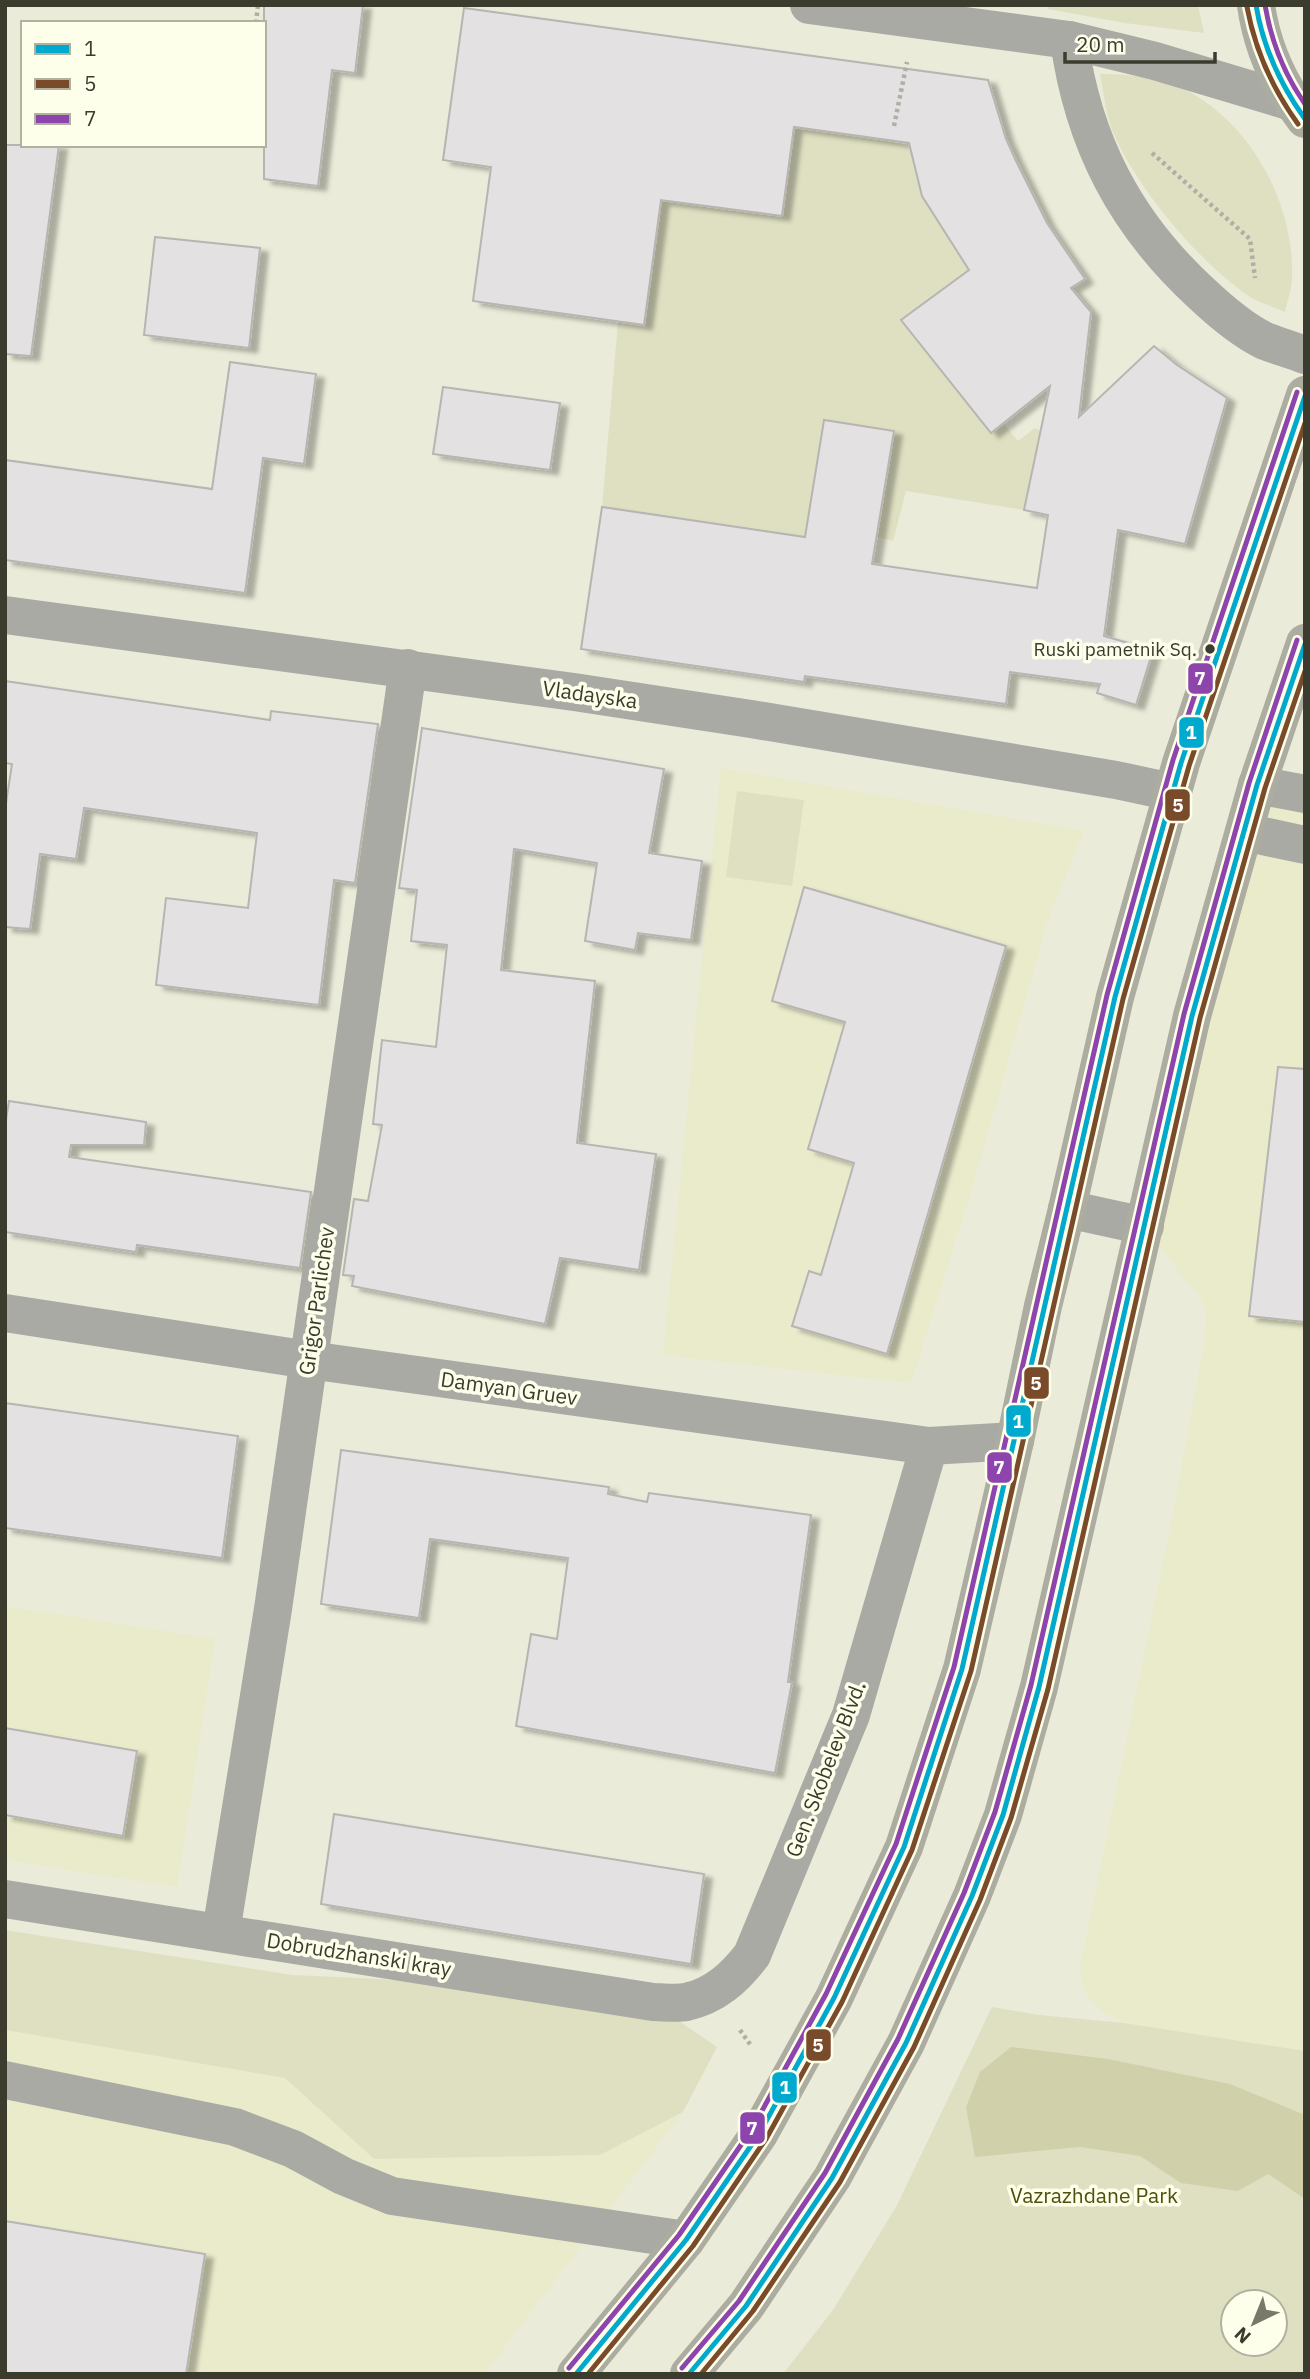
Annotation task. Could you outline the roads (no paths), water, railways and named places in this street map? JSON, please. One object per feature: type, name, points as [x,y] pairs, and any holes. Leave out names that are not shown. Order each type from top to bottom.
[{"type":"main road","points":[[1256,5],[1270,59],[1299,110]]},
{"type":"main road","points":[[576,2374],[686,2240],[759,2134],[834,1998],[904,1847],[962,1669],[1115,997],[1172,792],[1305,395]]},
{"type":"main road","points":[[689,2374],[746,2306],[832,2178],[906,2043],[972,1896],[1003,1815],[1039,1687],[1192,1016],[1257,785],[1305,643]]},
{"type":"street","points":[[809,5],[1069,40],[1143,58],[1299,110]]},
{"type":"street","points":[[1069,40],[1074,76],[1086,122],[1105,166],[1155,245],[1212,303],[1244,327],[1264,340],[1305,355]]},
{"type":"street","name":"Vladayska","points":[[5,615],[408,668],[751,719],[1104,778],[1172,792]]},
{"type":"street","name":"Grigor Parlichev","points":[[221,1932],[274,1609],[408,668]]},
{"type":"street","points":[[1257,785],[1305,794]]},
{"type":"street","points":[[1244,832],[1305,845]]},
{"type":"street","points":[[1068,1209],[1145,1226]]},
{"type":"street","name":"Damyan Gruev","points":[[5,1313],[309,1360],[929,1446],[1015,1441]]},
{"type":"street","name":"Gen. Skobelev Blvd.","points":[[712,1992],[733,1979],[752,1955],[850,1715],[929,1446]]},
{"type":"street","name":"Dobrudzhanski kray","points":[[5,1899],[653,2002],[686,2002],[712,1992]]},
{"type":"street","points":[[5,2080],[235,2127],[293,2149],[343,2176],[392,2196],[686,2240]]},
{"type":"place","name":"Ruski pametnik Sq.","points":[[1210,649]]},
{"type":"park label","name":"Vazrazhdane Park","points":[[1094,2196]]}]
